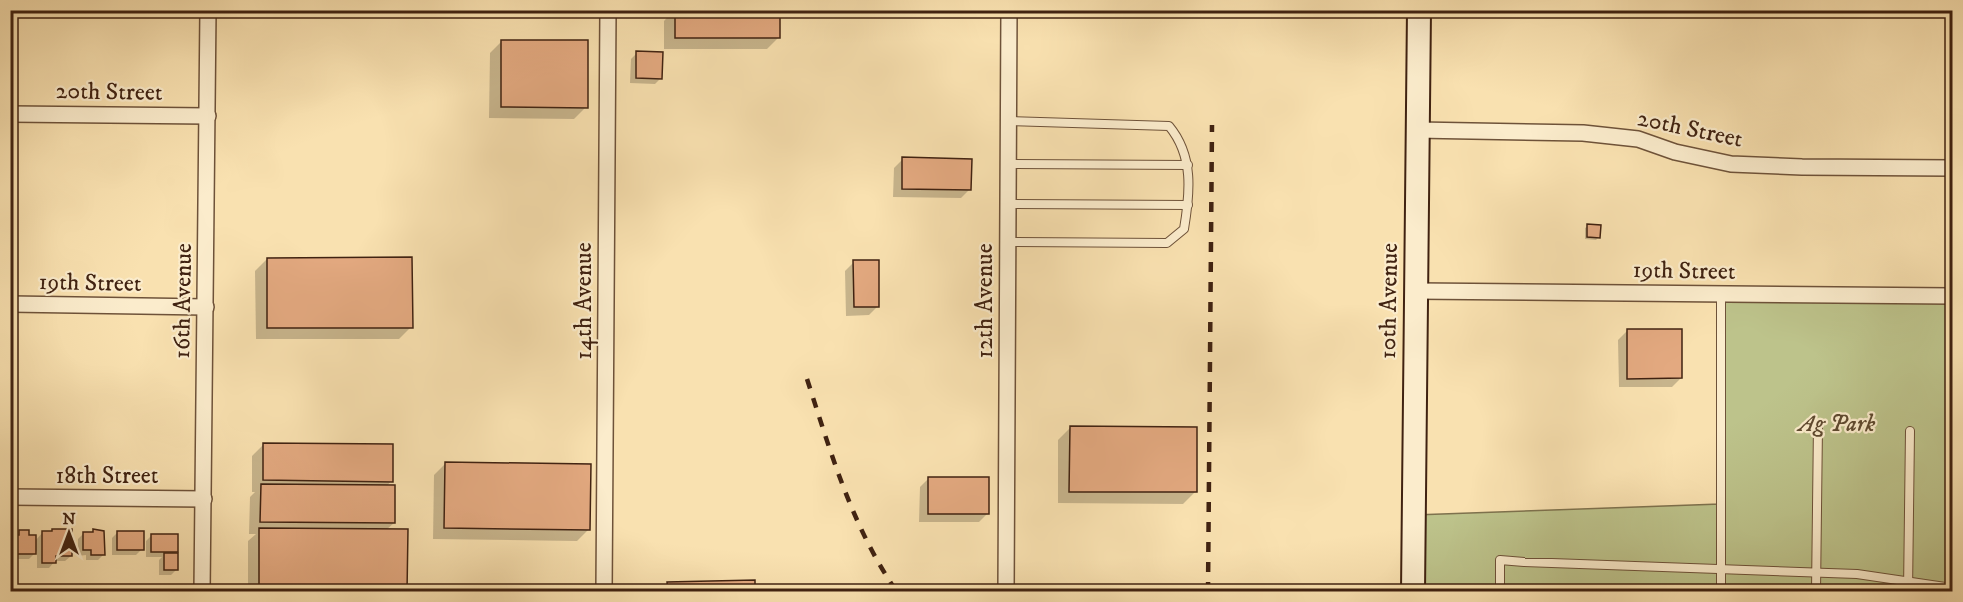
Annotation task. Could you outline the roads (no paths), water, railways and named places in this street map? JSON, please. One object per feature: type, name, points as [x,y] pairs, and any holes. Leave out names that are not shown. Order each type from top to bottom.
[{"type":"main road","name":"10th Avenue","points":[[1413,591],[1419,10]]},
{"type":"street","name":"16th Avenue","points":[[202,591],[208,10]]},
{"type":"street","name":"14th Avenue","points":[[604,591],[608,10]]},
{"type":"street","name":"12th Avenue","points":[[1006,591],[1009,10]]},
{"type":"street","name":"20th Street","points":[[10,114],[208,116]]},
{"type":"street","name":"20th Street","points":[[1417,130],[1572,133],[1638,139],[1675,152],[1731,164],[1953,168]]},
{"type":"street","name":"19th Street","points":[[1416,291],[1953,296]]},
{"type":"street","name":"19th Street","points":[[10,304],[206,306]]},
{"type":"street","name":"18th Street","points":[[10,498],[204,499]]},
{"type":"lane","points":[[1008,242],[1167,243],[1184,229],[1188,205],[1188,165],[1176,135],[1168,126],[1009,121]]},
{"type":"lane","points":[[1009,164],[1188,165]]},
{"type":"lane","points":[[1008,204],[1188,205]]},
{"type":"lane","points":[[1721,294],[1721,591]]},
{"type":"lane","points":[[1816,591],[1818,425]]},
{"type":"lane","points":[[1908,591],[1910,431]]},
{"type":"lane","points":[[1500,591],[1500,560],[1857,574],[1953,588]]},
{"type":"railway","points":[[1208,592],[1212,125]]},
{"type":"railway","points":[[807,379],[834,462],[855,516],[867,542],[897,592]]},
{"type":"park label","name":"Ag Park","points":[[1837,424]]}]
